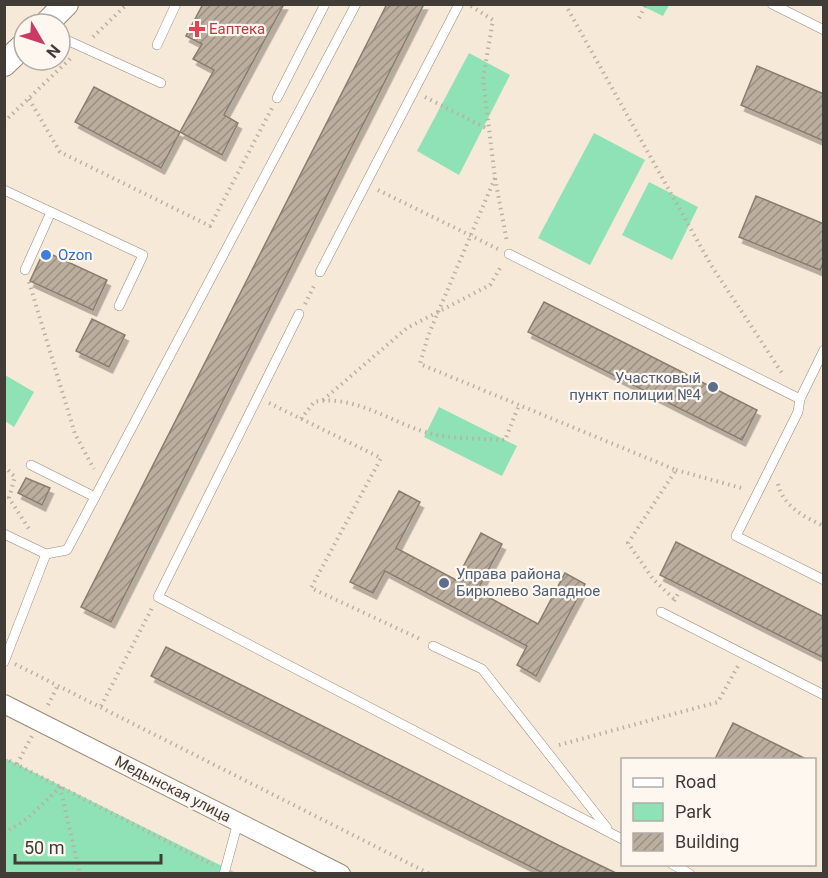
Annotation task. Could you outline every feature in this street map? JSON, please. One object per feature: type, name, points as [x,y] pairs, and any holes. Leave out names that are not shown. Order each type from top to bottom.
[{"type":"street","name":"Медынская улица","points":[[4,704],[341,873]]},
{"type":"lane","points":[[157,45],[176,4]]},
{"type":"lane","points":[[277,98],[325,4]]},
{"type":"lane","points":[[4,534],[46,554],[67,550],[356,4]]},
{"type":"lane","points":[[321,272],[459,4]]},
{"type":"lane","points":[[772,4],[824,30]]},
{"type":"lane","points":[[72,42],[161,83]]},
{"type":"lane","points":[[4,190],[143,255],[118,306]]},
{"type":"lane","points":[[25,270],[51,212]]},
{"type":"lane","points":[[509,254],[800,399]]},
{"type":"lane","points":[[299,314],[158,597],[621,838]]},
{"type":"lane","points":[[824,350],[800,399],[798,412],[736,536],[824,580]]},
{"type":"lane","points":[[31,465],[95,496]]},
{"type":"lane","points":[[5,660],[46,554]]},
{"type":"lane","points":[[661,612],[824,695]]},
{"type":"lane","points":[[433,646],[482,669],[610,833]]},
{"type":"lane","points":[[224,872],[238,822]]},
{"type":"lane","points":[[676,866],[690,873]]},
{"type":"path","points":[[323,400],[407,328],[490,285],[509,254],[495,178],[483,79],[493,20],[468,4]]},
{"type":"path","points":[[566,4],[711,265],[800,399]]},
{"type":"path","points":[[639,18],[646,4]]},
{"type":"path","points":[[414,91],[489,129]]},
{"type":"path","points":[[4,122],[29,99],[60,152],[210,226],[277,98]]},
{"type":"path","points":[[495,178],[438,312],[420,364],[676,470],[758,492]]},
{"type":"path","points":[[366,184],[509,254]]},
{"type":"path","points":[[25,270],[75,434],[102,483]]},
{"type":"path","points":[[299,314],[321,272]]},
{"type":"path","points":[[257,398],[381,458],[311,588],[433,646]]},
{"type":"path","points":[[301,419],[314,402],[323,400],[351,404],[426,433],[505,440],[519,405]]},
{"type":"path","points":[[4,466],[15,477],[9,498],[46,554]]},
{"type":"path","points":[[676,470],[628,543],[653,579],[675,600],[682,586]]},
{"type":"path","points":[[778,473],[778,485],[782,495],[806,518],[824,526]]},
{"type":"path","points":[[101,706],[158,597]]},
{"type":"path","points":[[543,747],[577,742],[718,702],[745,655]]},
{"type":"path","points":[[5,660],[101,706],[430,873]]},
{"type":"path","points":[[4,758],[224,872]]},
{"type":"path","points":[[4,833],[27,819],[60,786]]},
{"type":"path","points":[[60,786],[80,873]]},
{"type":"green space","points":[[640,5],[669,5],[663,16]]},
{"type":"green space","points":[[469,53],[510,75],[459,175],[417,151]]},
{"type":"green space","points":[[594,133],[645,160],[590,265],[538,238]]},
{"type":"green space","points":[[649,182],[698,207],[672,260],[622,235]]},
{"type":"green space","points":[[5,375],[34,392],[14,427],[5,421]]},
{"type":"green space","points":[[439,407],[517,446],[502,476],[424,437]]},
{"type":"green space","points":[[5,758],[236,873],[5,873]]},
{"type":"building","points":[[203,4],[284,4],[224,115],[238,123],[222,155],[180,132],[214,70],[193,59],[202,44],[186,36]]},
{"type":"building","points":[[387,4],[424,4],[111,622],[81,607]]},
{"type":"building","points":[[757,66],[824,94],[824,141],[741,105]]},
{"type":"building","points":[[94,87],[180,132],[161,168],[75,122]]},
{"type":"building","points":[[756,196],[824,224],[824,261],[820,270],[739,237]]},
{"type":"building","points":[[44,251],[107,280],[93,310],[30,281]]},
{"type":"building","points":[[544,302],[757,410],[742,440],[528,332]]},
{"type":"building","points":[[92,319],[125,335],[109,367],[76,351]]},
{"type":"building","points":[[26,478],[50,488],[42,505],[18,493]]},
{"type":"building","name":"Управа района Бирюлево Западное","points":[[399,491],[420,502],[396,548],[456,580],[481,533],[502,544],[477,591],[538,624],[565,573],[585,584],[536,676],[517,665],[527,646],[385,571],[373,593],[350,582]]},
{"type":"building","points":[[676,542],[824,617],[824,658],[660,575]]},
{"type":"building","points":[[166,647],[616,873],[543,873],[151,676]]},
{"type":"building","points":[[733,723],[804,758],[716,758]]},
{"type":"place","name":"Еаптека","points":[[197,29]]},
{"type":"place","name":"Ozon","points":[[46,255]]},
{"type":"place","name":"Участковый пункт полиции №4","points":[[713,387]]},
{"type":"place","name":"Управа района Бирюлево Западное","points":[[444,583]]}]
